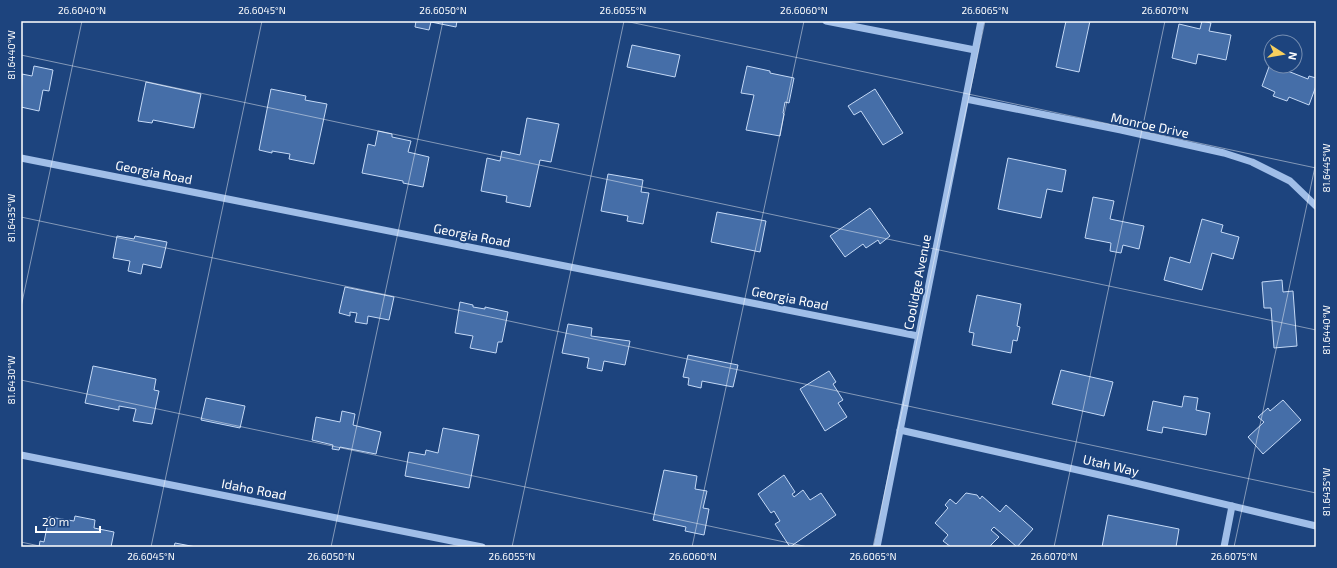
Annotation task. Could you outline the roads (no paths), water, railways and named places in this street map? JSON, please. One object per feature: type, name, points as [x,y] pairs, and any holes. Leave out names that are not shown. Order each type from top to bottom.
[{"type":"street","points":[[826,21],[975,50]]},
{"type":"street","name":"Coolidge Avenue","points":[[877,547],[981,21]]},
{"type":"street","name":"Monroe Drive","points":[[966,99],[1121,130],[1224,153],[1252,162],[1290,181],[1316,206]]},
{"type":"street","name":"Georgia Road","points":[[21,158],[918,336]]},
{"type":"street","name":"Utah Way","points":[[900,430],[1131,482],[1316,526]]},
{"type":"street","name":"Idaho Road","points":[[21,454],[482,547]]},
{"type":"street","points":[[1224,547],[1232,506]]}]
